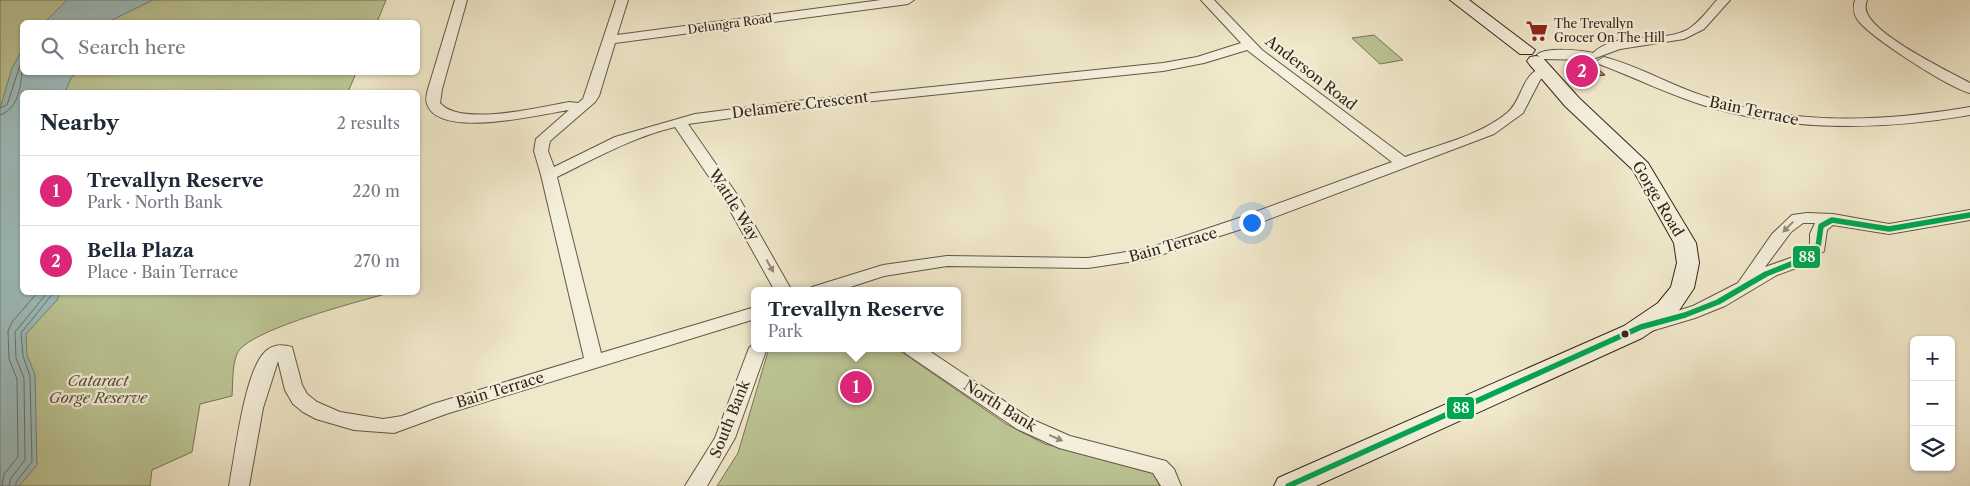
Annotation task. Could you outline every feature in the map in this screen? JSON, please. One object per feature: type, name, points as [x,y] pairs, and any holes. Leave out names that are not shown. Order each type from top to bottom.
[{"type":"street","points":[[461,0],[432,102],[436,109],[445,115],[474,119],[569,106],[581,108]]},
{"type":"street","points":[[594,361],[549,175],[541,151],[543,139],[581,108],[592,96],[622,0]]},
{"type":"street","name":"Delungra Road","points":[[610,40],[908,0]]},
{"type":"street","name":"Anderson Road","points":[[1207,0],[1249,45],[1404,164]]},
{"type":"street","name":"Gorge Road","points":[[1288,486],[1641,327],[1666,309],[1682,288],[1688,263],[1685,243],[1641,167],[1572,102],[1537,59],[1458,0]]},
{"type":"street","points":[[1598,57],[1611,47],[1661,42],[1691,32],[1724,0]]},
{"type":"street","points":[[1861,0],[1860,12],[1874,29],[1970,89]]},
{"type":"street","name":"Delamere Crescent","points":[[549,175],[620,140],[679,122],[797,104],[1163,67],[1200,60],[1249,45]]},
{"type":"street","name":"Bain Terrace","points":[[843,286],[883,271],[947,261],[1088,263],[1119,260],[1148,254],[1242,224],[1489,132],[1507,120],[1524,100],[1534,77],[1537,59],[1574,54],[1598,57],[1713,104],[1782,120],[1835,124],[1866,123],[1970,111]]},
{"type":"street","name":"Wattle Way","points":[[679,122],[730,196],[782,287]]},
{"type":"street","points":[[1746,285],[1753,270],[1789,223],[1799,219],[1834,219],[1869,227],[1890,229],[1970,215]]},
{"type":"street","points":[[1641,327],[1672,320],[1728,297],[1772,271],[1795,264],[1809,257],[1818,247],[1818,231],[1822,224],[1834,219]]},
{"type":"street","name":"Bain Terrace","points":[[239,486],[254,410],[267,363],[273,355],[281,351],[286,352],[294,390],[302,401],[316,410],[346,420],[381,426],[400,425],[440,409],[751,314]]},
{"type":"street","name":"South Bank","points":[[695,486],[710,468],[727,436],[757,352]]},
{"type":"street","name":"North Bank","points":[[917,352],[1024,424],[1066,443],[1159,467],[1167,475],[1171,486]]},
{"type":"green space","name":"Cataract Gorge Reserve","points":[[0,0],[386,0],[378,20],[20,20],[20,75],[355,75],[349,90],[20,90],[20,295],[382,295],[331,309],[282,326],[261,335],[245,345],[235,359],[232,396],[200,404],[192,452],[152,470],[150,486],[0,486]]},
{"type":"green space","points":[[1374,35],[1403,60],[1380,64],[1352,38]]},
{"type":"green space","points":[[768,352],[902,352],[1006,424],[1045,444],[1152,471],[1160,486],[717,486],[738,453]]},
{"type":"water","points":[[67,0],[153,0],[112,20],[47,20]]},
{"type":"water","points":[[20,54],[20,75],[74,75],[66,90],[20,90],[20,295],[59,295],[57,300],[26,334],[27,355],[35,375],[37,465],[19,486],[0,486],[0,109],[12,68]]},
{"type":"building","points":[[1592,64],[1605,75],[1583,77],[1570,66]]},
{"type":"transit line","name":"88","points":[[1288,486],[1641,327],[1685,315],[1728,297],[1766,274],[1807,257],[1818,247],[1819,230],[1827,221],[1836,220],[1889,229],[1970,215]]},
{"type":"place","name":"The Trevallyn Grocer On The Hill","points":[[1537,31]]},
{"type":"place","name":"Bella Plaza","points":[[1582,71]]},
{"type":"place","name":"Trevallyn Reserve","points":[[856,387]]}]
